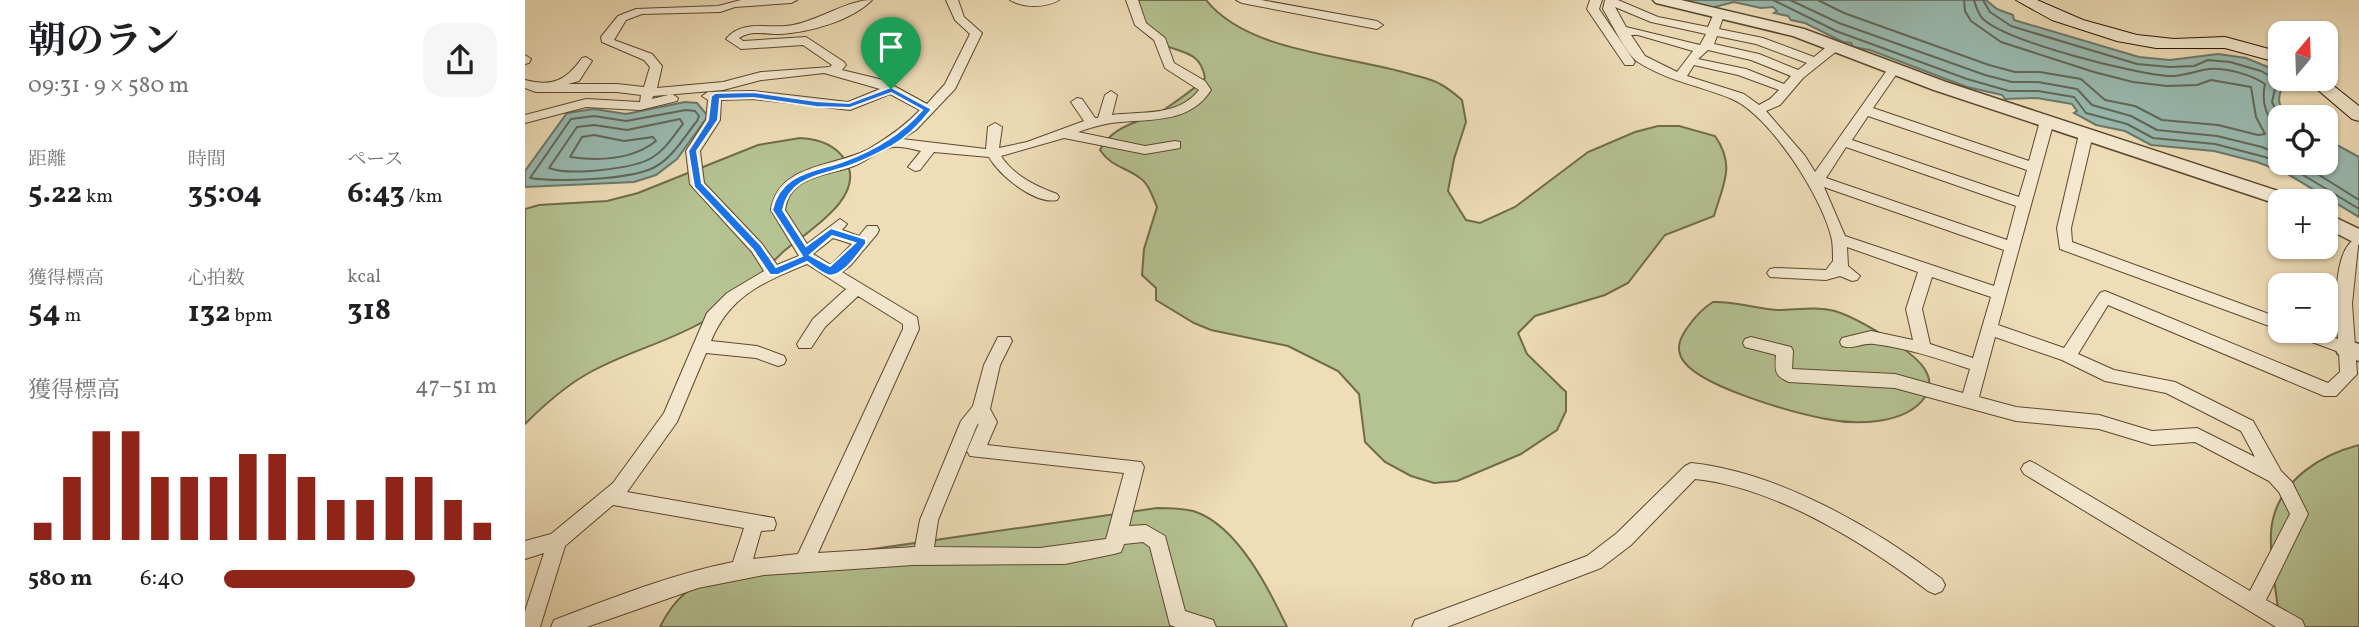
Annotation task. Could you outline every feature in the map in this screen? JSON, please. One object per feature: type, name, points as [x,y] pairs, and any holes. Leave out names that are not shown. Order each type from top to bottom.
[{"type":"main road","points":[[2024,0],[2065,18],[2128,38],[2173,44],[2238,44],[2268,54]]},
{"type":"main road","points":[[2329,91],[2359,115]]},
{"type":"street","points":[[640,106],[650,92],[656,66],[648,57],[608,42],[607,37],[622,19],[640,11],[720,9],[733,4],[790,0]]},
{"type":"street","points":[[832,71],[840,65],[806,41],[741,45],[732,39],[749,29],[773,32],[823,20],[851,10],[866,0]]},
{"type":"street","points":[[804,562],[911,329],[911,321],[806,255],[778,210],[780,197],[788,186],[805,175],[849,163],[891,142],[911,127],[951,86],[976,33],[959,18],[952,0]]},
{"type":"street","points":[[1016,0],[1037,3],[1053,0]]},
{"type":"street","points":[[891,142],[992,152],[1035,146],[1098,122],[1125,115],[1169,114],[1190,106],[1206,90],[1201,84],[1169,65],[1159,38],[1140,25],[1132,0]]},
{"type":"street","points":[[1242,0],[1259,1],[1377,25]]},
{"type":"street","points":[[1596,0],[1593,9],[1629,62]]},
{"type":"street","points":[[1661,0],[1718,15],[1773,25],[2046,121],[2268,194]]},
{"type":"street","points":[[1817,62],[1759,41],[1655,20],[1611,1],[1609,9],[1640,58],[1680,78],[1739,97],[1758,110],[1816,181],[1839,239],[1839,264],[1841,269],[1852,276]]},
{"type":"street","points":[[1680,78],[1691,61],[1709,43],[1718,15]]},
{"type":"street","points":[[1622,30],[1755,57],[1799,75]]},
{"type":"street","points":[[1758,110],[1775,103],[1799,75],[1834,47]]},
{"type":"street","points":[[541,88],[575,78],[586,61]]},
{"type":"street","points":[[1691,61],[1742,72],[1787,89]]},
{"type":"street","points":[[1816,181],[1894,69]]},
{"type":"street","points":[[525,84],[541,88],[617,88],[650,92],[723,86],[761,76],[811,70],[832,71],[879,83],[927,109]]},
{"type":"street","points":[[525,119],[586,103],[640,106],[684,96],[753,95],[850,106],[891,89]]},
{"type":"street","points":[[1098,122],[1111,95]]},
{"type":"street","points":[[715,96],[713,120],[692,151],[697,184],[757,248],[774,272]]},
{"type":"street","points":[[1077,102],[1098,122]]},
{"type":"street","points":[[1865,110],[2033,167]]},
{"type":"street","points":[[1969,403],[2046,121]]},
{"type":"street","points":[[995,127],[992,152],[999,163],[1017,179],[1052,197]]},
{"type":"street","points":[[1066,134],[1146,150],[1175,145]]},
{"type":"street","points":[[2086,134],[2064,228],[2065,245],[2268,320]]},
{"type":"street","points":[[1844,142],[2023,203]]},
{"type":"street","points":[[915,167],[931,147]]},
{"type":"street","points":[[1816,181],[2011,247]]},
{"type":"street","points":[[2068,356],[2105,297],[2330,391],[2349,374],[2353,350],[2344,325],[2353,278],[2347,260],[2359,240],[2338,227]]},
{"type":"street","points":[[525,550],[557,541],[619,489],[671,417],[713,317],[723,304],[806,255],[835,228],[867,236],[845,261],[831,272]]},
{"type":"street","points":[[1839,239],[1997,293]]},
{"type":"street","points":[[1775,273],[1826,275],[1835,272],[1839,264]]},
{"type":"street","points":[[1923,348],[1914,309],[1927,269]]},
{"type":"street","points":[[805,344],[820,323],[857,288]]},
{"type":"street","points":[[1989,328],[2068,356],[2111,376],[2169,387],[2247,426],[2275,476],[2286,487],[2299,514],[2254,604]]},
{"type":"street","points":[[1848,342],[1871,338],[1923,348],[1979,366]]},
{"type":"street","points":[[923,555],[929,520],[970,421],[981,409],[992,365],[1004,341]]},
{"type":"street","points":[[1751,343],[1785,351],[1783,372],[1789,375],[1803,378],[1895,381],[2016,414],[2099,422],[2152,438],[2197,435],[2275,476]]},
{"type":"street","points":[[2333,343],[2353,350]]},
{"type":"street","points":[[701,346],[757,352],[778,360]]},
{"type":"street","points":[[566,626],[659,592],[740,570],[804,562],[923,555],[1085,555],[1114,547],[1135,467],[976,451],[988,422],[981,409]]},
{"type":"street","points":[[2030,469],[2295,627]]},
{"type":"street","points":[[1422,627],[1594,562],[1624,539],[1691,471],[1723,474],[1806,505],[1892,552],[1935,585]]},
{"type":"street","points":[[610,497],[761,523],[740,570]]},
{"type":"street","points":[[1117,536],[1146,533],[1158,542],[1177,618],[1206,627]]},
{"type":"street","points":[[530,627],[557,541]]},
{"type":"green space","points":[[1134,0],[1206,0],[1224,18],[1273,42],[1410,74],[1446,87],[1462,100],[1466,122],[1454,159],[1448,191],[1466,220],[1480,223],[1515,207],[1588,152],[1635,132],[1658,126],[1679,126],[1715,136],[1725,157],[1726,175],[1714,216],[1665,235],[1628,283],[1605,295],[1535,316],[1518,333],[1527,354],[1566,392],[1566,411],[1557,430],[1521,454],[1457,481],[1434,483],[1411,476],[1385,462],[1365,442],[1359,394],[1338,371],[1288,346],[1211,330],[1156,300],[1156,288],[1142,275],[1144,249],[1157,207],[1143,181],[1109,160],[1100,150],[1113,134],[1165,109],[1205,78],[1198,61],[1192,56],[1154,40],[1146,33],[1134,19]]},
{"type":"green space","points":[[800,138],[825,143],[845,160],[850,174],[848,187],[831,213],[783,252],[719,312],[693,327],[587,374],[555,397],[525,424],[525,209],[539,205],[607,201],[638,193],[758,145]]},
{"type":"green space","points":[[1713,302],[1777,310],[1821,309],[1845,315],[1883,335],[1917,360],[1928,376],[1927,393],[1916,406],[1893,418],[1851,422],[1792,411],[1724,388],[1690,368],[1681,357],[1679,349],[1687,328]]},
{"type":"green space","points":[[2359,445],[2359,627],[2280,627],[2271,543],[2271,530],[2278,504],[2305,470],[2331,455]]},
{"type":"green space","points":[[1157,508],[1196,512],[1225,531],[1251,561],[1287,627],[660,627],[678,600],[699,584],[756,566]]},
{"type":"water","points":[[1684,0],[1986,0],[1997,9],[2013,15],[2014,20],[2139,57],[2170,60],[2218,54],[2246,58],[2268,67],[2268,91],[2281,91],[2280,105],[2268,105],[2268,166],[2214,151],[2151,145],[2125,131],[2096,125],[2074,113],[2077,111],[2072,104],[2037,98],[2005,99],[2002,95],[1967,87],[1870,50],[1853,47],[1851,43],[1843,42],[1805,23],[1774,13],[1777,11],[1773,7],[1761,8],[1734,2],[1711,8]]},
{"type":"water","points":[[685,102],[697,103],[708,116],[677,159],[656,175],[634,182],[525,187],[525,171],[567,113],[594,109],[626,114]]},
{"type":"water","points":[[2338,146],[2359,157],[2359,217],[2338,204],[2338,189],[2313,189],[2289,175],[2338,175]]},
{"type":"route","points":[[891,89],[927,109],[911,127],[891,142],[849,163],[805,175],[788,186],[780,197],[778,210],[805,253],[831,232],[862,242],[831,272],[808,258],[774,272],[757,248],[697,184],[692,151],[713,120],[715,96],[753,95],[850,106],[891,89]]}]
